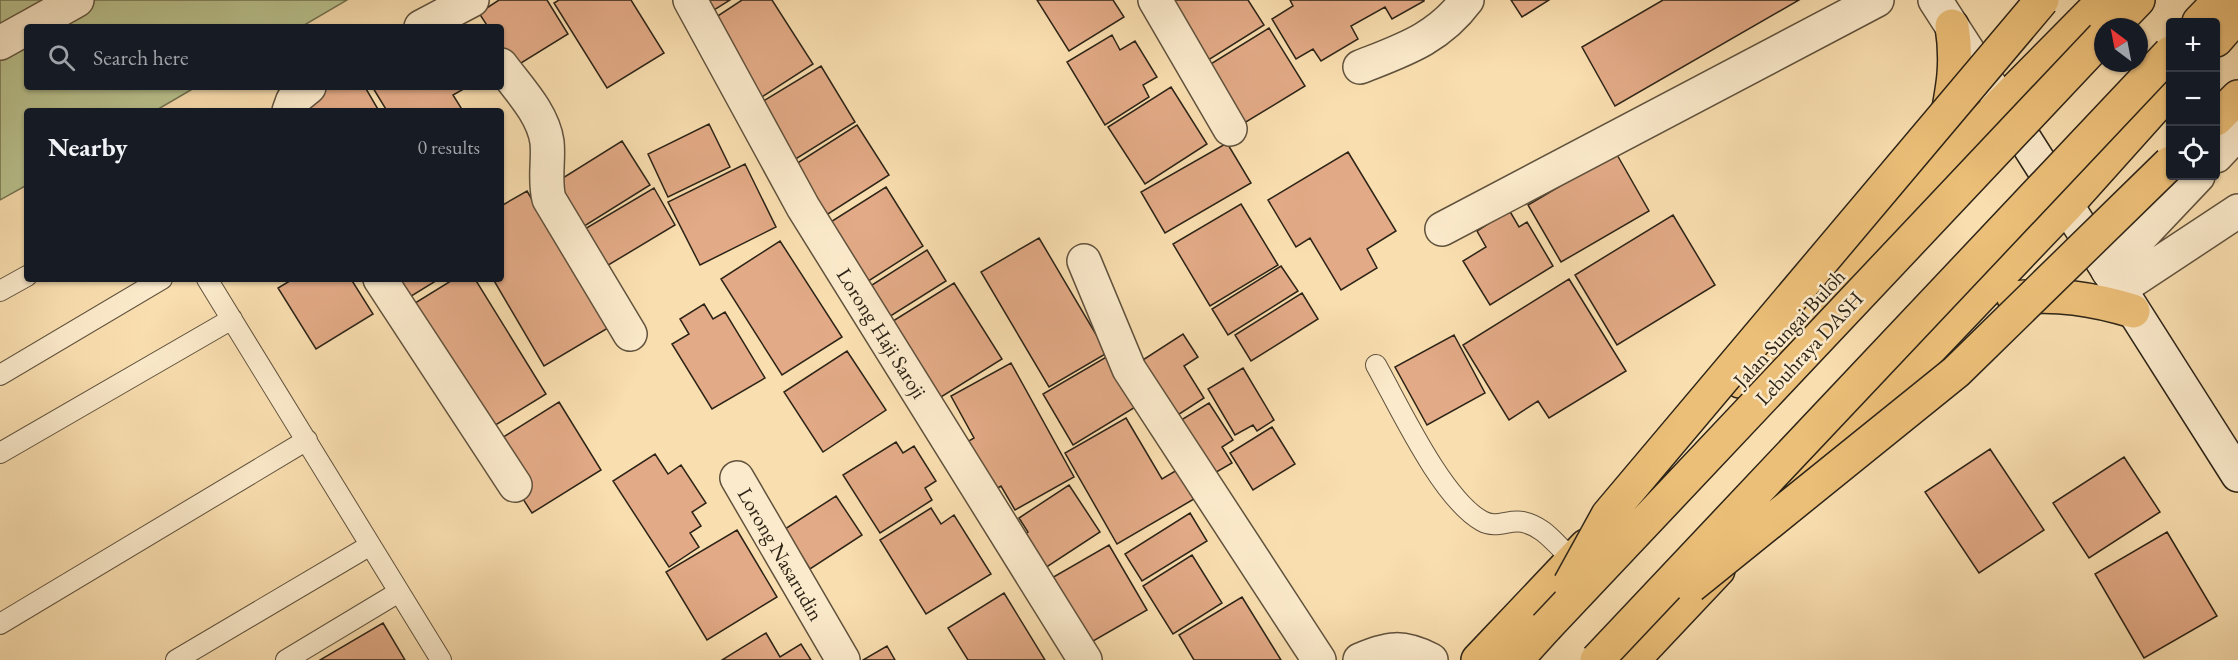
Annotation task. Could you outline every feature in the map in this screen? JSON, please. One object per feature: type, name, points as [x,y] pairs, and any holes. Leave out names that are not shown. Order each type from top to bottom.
[{"type":"highway","points":[[1546,627],[1608,515],[2042,0]]},
{"type":"highway","name":"Jalan Sungai Buloh","points":[[1478,660],[1574,560],[1922,184],[2104,0]]},
{"type":"highway","points":[[2121,18],[2138,0]]},
{"type":"highway","points":[[2203,18],[2220,0]]},
{"type":"highway","points":[[1922,184],[1943,137],[1953,85],[1956,52],[1944,13]]},
{"type":"highway","points":[[2220,35],[2238,15]]},
{"type":"highway","name":"Lebuhraya DASH","points":[[1516,660],[2094,47]]},
{"type":"highway","points":[[1598,660],[2166,57]]},
{"type":"highway","points":[[1640,658],[2066,206],[2166,94]]},
{"type":"highway","points":[[2220,115],[2238,97]]},
{"type":"highway","points":[[1598,660],[1956,372],[2166,167]]},
{"type":"highway","points":[[1968,309],[2001,300],[2035,296],[2070,296],[2104,302],[2120,291]]},
{"type":"street","points":[[33,24],[77,0]]},
{"type":"street","name":"Lorong Haji Saroji","points":[[690,0],[803,207],[1086,660]]},
{"type":"street","points":[[1155,0],[1230,129]]},
{"type":"street","points":[[1360,67],[1421,42],[1442,28],[1457,14],[1467,0]]},
{"type":"street","points":[[1442,229],[1877,0]]},
{"type":"street","points":[[430,24],[468,11]]},
{"type":"street","points":[[1944,13],[2238,475]]},
{"type":"street","points":[[0,43],[24,29]]},
{"type":"street","points":[[504,69],[536,113],[543,128],[547,141],[546,189],[549,199],[630,334]]},
{"type":"street","points":[[290,108],[293,100],[305,90]]},
{"type":"street","points":[[2220,152],[2238,133]]},
{"type":"street","points":[[2120,291],[2195,180]]},
{"type":"street","points":[[2120,291],[2238,211]]},
{"type":"street","points":[[1084,261],[1130,369],[1319,660]]},
{"type":"street","points":[[382,282],[515,485]]},
{"type":"street","name":"Lorong Nasarudin","points":[[737,478],[843,660]]},
{"type":"street","points":[[1360,660],[1389,649],[1417,653],[1431,660]]},
{"type":"lane","points":[[0,291],[24,278]]},
{"type":"lane","points":[[0,375],[157,282]]},
{"type":"lane","points":[[209,282],[441,660]]},
{"type":"lane","points":[[0,453],[231,319]]},
{"type":"lane","points":[[1376,365],[1440,478],[1462,504],[1483,522],[1500,525],[1521,521],[1545,531],[1574,560]]},
{"type":"lane","points":[[0,624],[306,440]]},
{"type":"lane","points":[[176,660],[369,546]]},
{"type":"lane","points":[[286,660],[399,592]]},
{"type":"green space","points":[[0,0],[347,0],[306,24],[24,24],[24,90],[191,90],[160,108],[24,108],[24,187],[0,200]]},
{"type":"building","points":[[499,0],[547,0],[568,34],[513,68],[504,53],[504,24],[486,24],[479,13]]},
{"type":"building","points":[[559,0],[631,0],[664,53],[607,88],[554,3]]},
{"type":"building","points":[[697,0],[730,0],[706,15]]},
{"type":"building","points":[[742,0],[772,0],[813,64],[754,102],[704,25]]},
{"type":"building","points":[[1037,0],[1113,0],[1124,17],[1069,51]]},
{"type":"building","points":[[1168,0],[1248,0],[1264,25],[1202,64]]},
{"type":"building","points":[[1290,0],[1424,1],[1392,19],[1385,7],[1351,26],[1358,39],[1321,61],[1313,49],[1296,59],[1272,19],[1293,6]]},
{"type":"building","points":[[1511,0],[1549,0],[1522,17]]},
{"type":"building","points":[[1663,0],[1799,0],[1615,106],[1582,47]]},
{"type":"building","points":[[1269,28],[1305,86],[1236,128],[1201,70]]},
{"type":"building","points":[[1112,35],[1120,50],[1135,41],[1157,77],[1143,85],[1149,97],[1105,125],[1067,62]]},
{"type":"building","points":[[821,66],[855,122],[786,165],[752,108]]},
{"type":"building","points":[[1171,87],[1207,144],[1145,184],[1108,127]]},
{"type":"building","points":[[316,90],[367,90],[377,108],[290,108]]},
{"type":"building","points":[[374,90],[462,90],[453,95],[461,108],[385,108]]},
{"type":"building","points":[[709,124],[730,167],[668,197],[648,154]]},
{"type":"building","points":[[857,125],[889,175],[817,221],[785,171]]},
{"type":"building","points":[[622,141],[650,185],[578,230],[550,186]]},
{"type":"building","points":[[1227,143],[1251,183],[1165,233],[1141,192]]},
{"type":"building","points":[[1348,152],[1396,231],[1367,249],[1377,268],[1341,290],[1310,238],[1296,247],[1268,200]]},
{"type":"building","points":[[1616,153],[1649,211],[1561,262],[1528,205]]},
{"type":"building","points":[[745,164],[776,227],[700,265],[668,202]]},
{"type":"building","points":[[886,187],[923,246],[856,289],[818,230]]},
{"type":"building","points":[[654,188],[675,225],[600,270],[578,233]]},
{"type":"building","points":[[527,191],[608,328],[544,366],[495,282],[504,282],[504,204]]},
{"type":"building","points":[[1505,203],[1519,227],[1527,222],[1553,266],[1490,305],[1463,261],[1486,247],[1477,231],[1488,224],[1484,216]]},
{"type":"building","points":[[1241,204],[1278,265],[1210,306],[1173,244]]},
{"type":"building","points":[[1673,215],[1715,285],[1617,345],[1575,275]]},
{"type":"building","points":[[1039,238],[1107,353],[1049,387],[981,272]]},
{"type":"building","points":[[780,241],[842,337],[782,375],[721,279]]},
{"type":"building","points":[[927,250],[946,281],[881,322],[861,292]]},
{"type":"building","points":[[1281,266],[1298,291],[1228,335],[1212,309]]},
{"type":"building","points":[[1569,279],[1626,371],[1549,418],[1538,401],[1509,420],[1463,345]]},
{"type":"building","points":[[288,282],[353,282],[373,314],[316,349],[278,288]]},
{"type":"building","points":[[388,282],[434,282],[400,303]]},
{"type":"building","points":[[449,282],[477,282],[546,394],[484,432],[407,308]]},
{"type":"building","points":[[954,283],[1002,359],[933,402],[885,326]]},
{"type":"building","points":[[1302,293],[1318,319],[1251,361],[1235,335]]},
{"type":"building","points":[[704,304],[713,319],[725,312],[765,378],[712,409],[672,344],[689,334],[680,319]]},
{"type":"building","points":[[1183,334],[1198,357],[1184,366],[1204,398],[1167,422],[1132,367]]},
{"type":"building","points":[[1454,335],[1485,393],[1427,425],[1395,367]]},
{"type":"building","points":[[847,351],[886,410],[823,452],[784,392]]},
{"type":"building","points":[[1108,356],[1137,406],[1073,445],[1043,394]]},
{"type":"building","points":[[1011,363],[1074,477],[1015,510],[1001,486],[989,493],[962,445],[974,438],[951,396]]},
{"type":"building","points":[[1243,368],[1274,420],[1257,431],[1253,425],[1235,435],[1208,389]]},
{"type":"building","points":[[559,402],[601,470],[532,513],[489,446]]},
{"type":"building","points":[[1209,403],[1233,440],[1222,447],[1232,463],[1206,478],[1173,425]]},
{"type":"building","points":[[1126,418],[1162,479],[1177,470],[1194,499],[1117,544],[1065,453]]},
{"type":"building","points":[[1272,427],[1295,464],[1253,490],[1230,453]]},
{"type":"building","points":[[896,442],[903,453],[914,446],[936,481],[925,488],[932,500],[880,533],[843,475]]},
{"type":"building","points":[[1990,449],[2044,530],[1979,573],[1925,492]]},
{"type":"building","points":[[655,454],[668,474],[681,465],[706,503],[692,512],[701,526],[690,533],[699,547],[669,567],[613,481]]},
{"type":"building","points":[[2124,457],[2160,512],[2089,558],[2053,503]]},
{"type":"building","points":[[1069,485],[1100,532],[1042,570],[1021,537],[1028,532],[1019,518]]},
{"type":"building","points":[[836,496],[862,535],[810,569],[785,529]]},
{"type":"building","points":[[931,508],[941,524],[954,515],[991,574],[926,614],[880,540]]},
{"type":"building","points":[[1190,513],[1207,541],[1142,581],[1125,554]]},
{"type":"building","points":[[737,530],[777,597],[707,640],[666,572]]},
{"type":"building","points":[[2167,532],[2217,616],[2144,658],[2095,574]]},
{"type":"building","points":[[1109,545],[1147,610],[1088,644],[1050,579]]},
{"type":"building","points":[[1192,555],[1222,603],[1173,634],[1143,586]]},
{"type":"building","points":[[1004,593],[1045,660],[968,660],[948,628]]},
{"type":"building","points":[[1242,597],[1281,660],[1194,660],[1179,635]]},
{"type":"building","points":[[383,623],[405,660],[320,660]]},
{"type":"building","points":[[766,633],[780,657],[801,644],[811,660],[722,660]]},
{"type":"building","points":[[887,646],[895,660],[863,660]]}]
